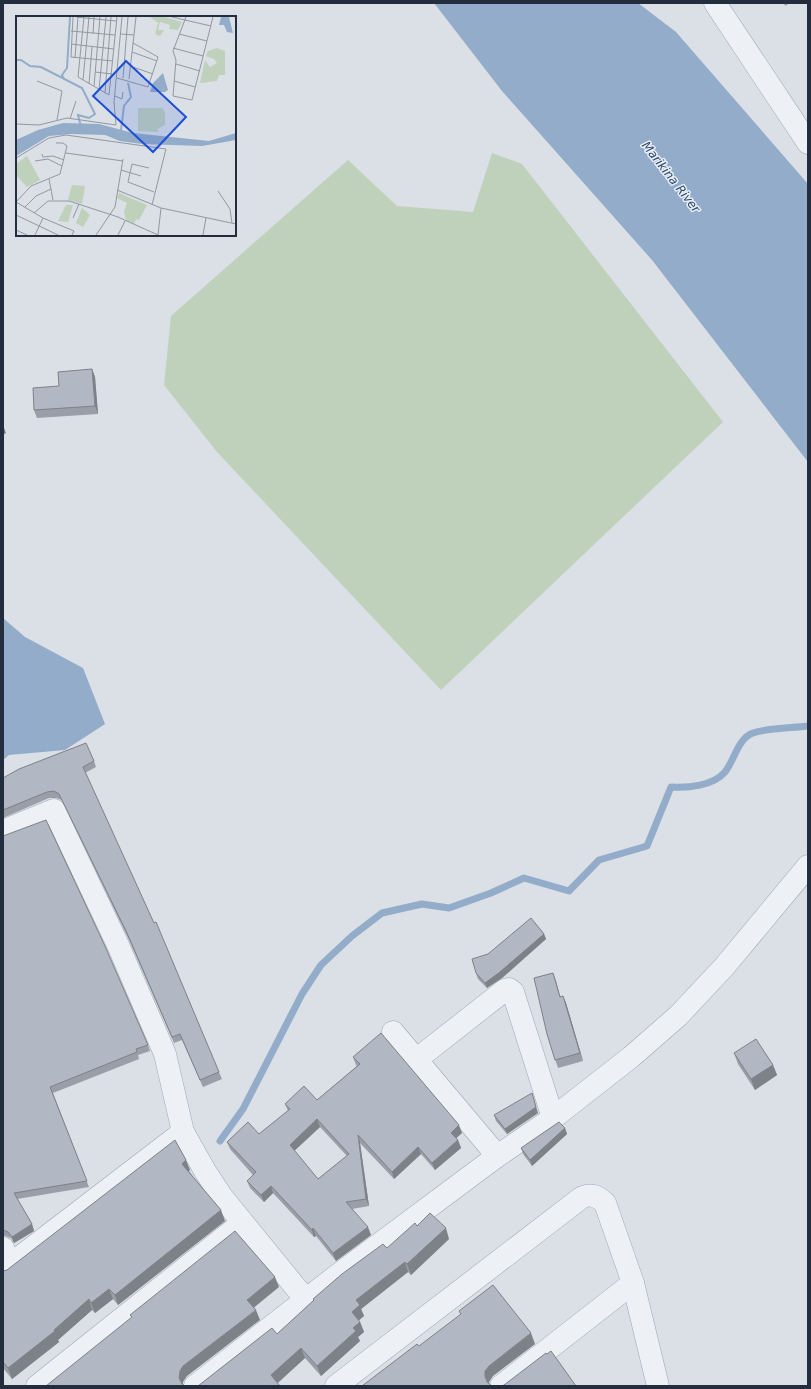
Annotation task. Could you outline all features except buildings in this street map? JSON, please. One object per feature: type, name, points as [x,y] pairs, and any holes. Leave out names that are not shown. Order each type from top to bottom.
[{"type":"street","points":[[715,3],[808,143]]},
{"type":"street","points":[[3,831],[54,810],[118,945],[165,1054],[183,1132],[205,1171],[242,1223],[306,1300]]},
{"type":"street","points":[[195,1386],[306,1300],[496,1157],[553,1118],[614,1072],[678,1016],[724,967],[808,866]]},
{"type":"street","points":[[417,1059],[505,990],[509,989],[513,992],[553,1118]]},
{"type":"street","points":[[393,1032],[489,1146],[496,1157]]},
{"type":"street","points":[[5,1261],[183,1132]]},
{"type":"street","points":[[336,1386],[584,1196],[595,1196],[605,1203],[633,1283],[655,1384]]},
{"type":"street","points":[[37,1386],[242,1223]]},
{"type":"street","points":[[501,1386],[633,1283]]},
{"type":"green space","points":[[492,153],[522,164],[723,422],[441,690],[217,452],[164,385],[171,316],[348,160],[397,206],[473,212]]},
{"type":"water","name":"Marikina River","points":[[434,3],[638,3],[676,32],[808,184],[808,462],[652,260],[502,91]]},
{"type":"water","points":[[3,618],[25,637],[83,668],[105,724],[65,750],[9,755],[3,760]]},
{"type":"waterway","points":[[220,1141],[243,1109],[302,994],[321,965],[352,936],[382,913],[422,904],[449,908],[491,893],[524,878],[569,891],[599,860],[647,846],[671,787],[700,785],[720,777],[725,772],[740,745],[753,733],[773,729],[808,726]]}]
